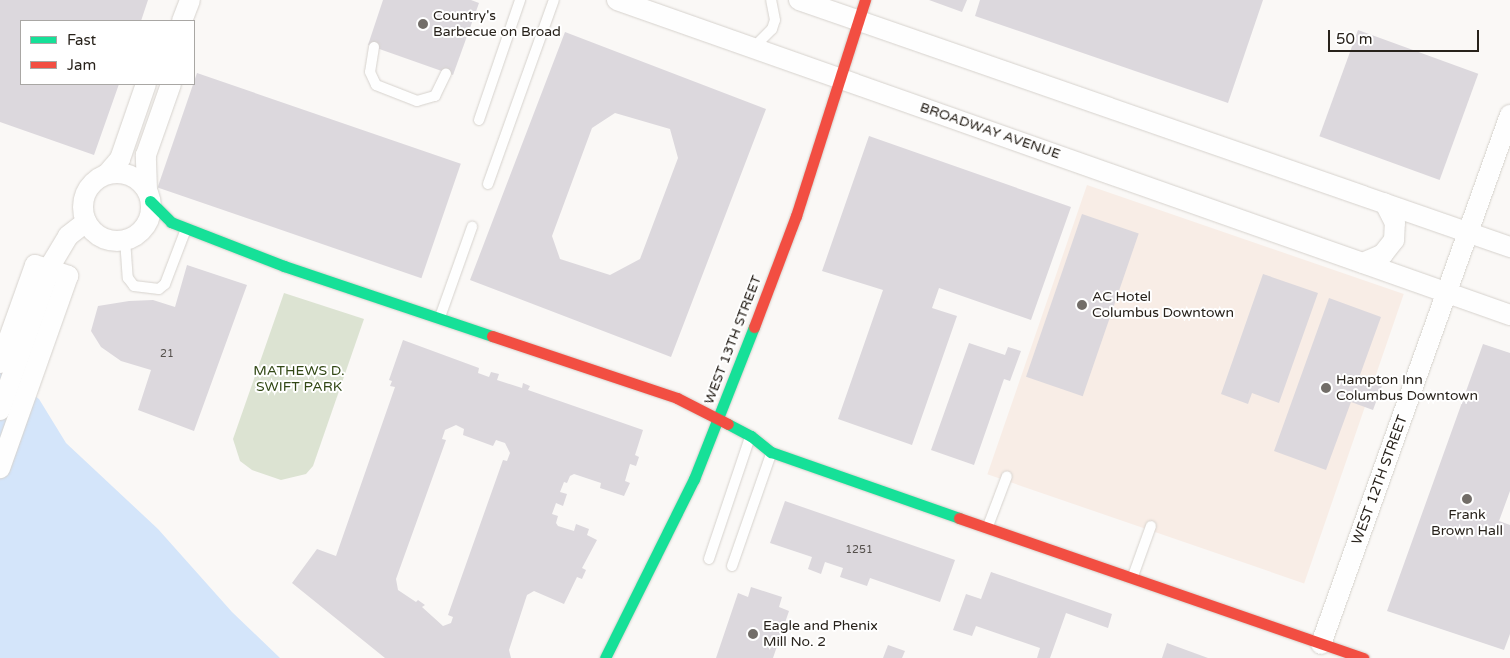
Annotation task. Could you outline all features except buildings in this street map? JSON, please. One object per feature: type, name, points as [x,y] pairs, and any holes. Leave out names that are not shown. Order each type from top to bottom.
[{"type":"street","points":[[182,20],[190,0]]},
{"type":"street","name":"BROADWAY AVENUE","points":[[617,0],[1510,315]]},
{"type":"street","points":[[799,0],[1510,247]]},
{"type":"street","name":"WEST 13TH STREET","points":[[605,658],[694,478],[739,368],[796,216],[865,0]]},
{"type":"street","points":[[107,174],[120,159],[146,85]]},
{"type":"street","points":[[133,236],[151,212],[146,154],[171,85]]},
{"type":"street","name":"WEST 12TH STREET","points":[[1321,644],[1448,293],[1510,115]]},
{"type":"street","points":[[179,225],[117,241],[100,237],[86,222],[82,211],[83,199],[88,188],[96,179],[118,172],[130,175],[140,181],[149,196],[179,225],[293,269],[677,398],[751,436],[771,452],[1133,576],[1351,656]]},
{"type":"street","points":[[1363,263],[1383,254],[1394,240],[1395,223],[1385,203]]},
{"type":"street","points":[[0,410],[49,269],[68,236],[86,222]]},
{"type":"street","points":[[0,363],[35,265],[68,276],[0,468]]},
{"type":"lane","points":[[479,120],[520,0]]},
{"type":"lane","points":[[488,184],[554,0]]},
{"type":"lane","points":[[742,44],[757,44],[772,29],[775,20],[771,0]]},
{"type":"lane","points":[[374,47],[370,72],[376,84],[417,101],[435,96],[446,73]]},
{"type":"lane","points":[[133,236],[128,278],[134,286],[159,289],[165,284],[179,225]]},
{"type":"lane","points":[[440,317],[472,227]]},
{"type":"lane","points":[[709,559],[751,436]]},
{"type":"lane","points":[[732,566],[771,452]]},
{"type":"lane","points":[[987,527],[1007,476]]},
{"type":"lane","points":[[1133,576],[1151,526]]},
{"type":"shaded area","points":[[1087,185],[1404,294],[1304,583],[987,474]]},
{"type":"green space","name":"MATHEWS D. SWIFT PARK","points":[[284,293],[364,319],[313,466],[306,474],[281,480],[252,470],[240,461],[233,439]]},
{"type":"water","points":[[0,370],[39,399],[66,443],[158,529],[232,612],[280,658],[0,658]]},
{"type":"traffic: fast","points":[[150,201],[171,222],[284,266],[492,336]]},
{"type":"traffic: fast","points":[[605,658],[694,479],[754,327]]},
{"type":"traffic: fast","points":[[728,424],[751,436],[771,452],[959,518]]},
{"type":"traffic: jam","points":[[754,327],[796,216],[865,0]]},
{"type":"traffic: jam","points":[[492,336],[677,398],[728,424]]},
{"type":"traffic: jam","points":[[959,518],[1363,658]]},
{"type":"place","name":"Country's Barbecue on Broad","points":[[423,24]]},
{"type":"place","name":"AC Hotel Columbus Downtown","points":[[1082,305]]},
{"type":"place","name":"Hampton Inn Columbus Downtown","points":[[1326,388]]},
{"type":"place","name":"Frank Brown Hall","points":[[1467,499]]},
{"type":"place","name":"Eagle and Phenix Mill No. 2","points":[[753,634]]}]
